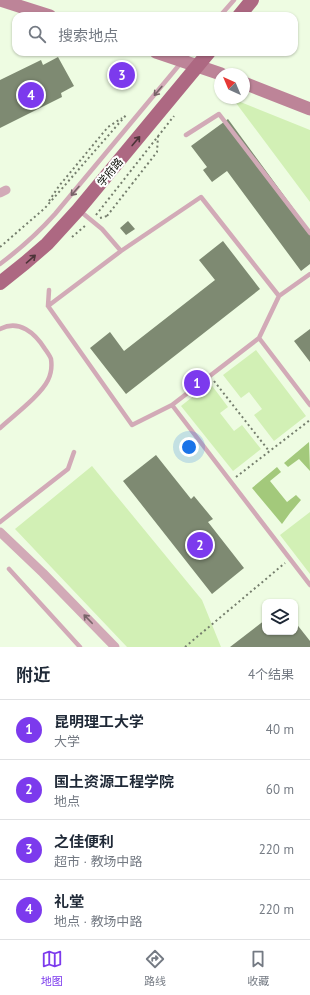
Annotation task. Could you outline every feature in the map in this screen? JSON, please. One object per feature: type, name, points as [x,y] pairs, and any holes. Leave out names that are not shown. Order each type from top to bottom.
[{"type":"main road","points":[[0,0],[26,4],[42,12]]},
{"type":"main road","points":[[242,12],[252,0]]},
{"type":"main road","name":"学府路","points":[[0,283],[47,244],[78,210],[206,56]]},
{"type":"main road","points":[[187,57],[197,66],[214,72]]},
{"type":"main road","points":[[250,85],[310,109]]},
{"type":"street","points":[[0,532],[43,573],[115,647]]},
{"type":"lane","points":[[224,12],[234,0]]},
{"type":"lane","name":"学府路","points":[[0,264],[22,247],[55,214],[187,57]]},
{"type":"lane","points":[[186,135],[219,114],[310,233]]},
{"type":"lane","points":[[48,306],[121,251],[201,197],[279,296]]},
{"type":"lane","points":[[78,210],[102,229],[121,251]]},
{"type":"lane","points":[[49,290],[48,306],[132,425],[172,405],[259,338],[279,296],[310,274]]},
{"type":"lane","points":[[0,329],[7,326],[20,327],[30,331],[39,340],[51,358],[51,370],[47,381],[37,395],[0,428]]},
{"type":"lane","points":[[259,338],[310,405]]},
{"type":"lane","points":[[172,405],[310,585]]},
{"type":"lane","points":[[0,522],[68,468],[74,452]]},
{"type":"lane","points":[[9,569],[80,647]]},
{"type":"path","points":[[0,247],[45,208],[129,112]]},
{"type":"path","points":[[45,208],[59,186],[108,127],[124,117]]},
{"type":"path","points":[[107,216],[157,152],[158,136]]},
{"type":"path","points":[[209,376],[269,452]]},
{"type":"path","points":[[230,482],[310,420]]},
{"type":"path","points":[[185,647],[290,559]]},
{"type":"shaded area","points":[[237,104],[245,104],[310,130],[310,202]]},
{"type":"shaded area","points":[[256,350],[306,416],[274,441],[254,415],[262,409],[249,392],[241,398],[223,375]]},
{"type":"shaded area","points":[[210,383],[228,407],[220,413],[234,431],[242,425],[261,449],[233,471],[181,406]]},
{"type":"shaded area","points":[[309,442],[310,471],[299,459],[288,467],[284,463]]},
{"type":"shaded area","points":[[92,466],[202,600],[221,647],[127,647],[15,529]]},
{"type":"shaded area","points":[[277,467],[281,472],[270,481],[287,502],[296,495],[301,500],[282,524],[252,488]]},
{"type":"shaded area","points":[[310,512],[310,574],[280,535]]},
{"type":"building","points":[[58,57],[74,86],[61,93],[62,97],[0,128],[0,80],[41,60],[43,65]]},
{"type":"building","points":[[228,119],[310,231],[310,264],[301,271],[227,171],[212,182],[203,170],[207,167],[191,146]]},
{"type":"building","points":[[128,221],[135,229],[126,235],[120,228]]},
{"type":"building","points":[[223,241],[260,289],[126,394],[90,348],[110,332],[124,351],[215,280],[199,260]]},
{"type":"building","points":[[310,329],[310,362],[294,341]]},
{"type":"building","points":[[156,455],[191,499],[194,496],[213,519],[208,522],[244,568],[212,594],[123,481]]},
{"type":"building","points":[[262,622],[262,635],[298,635],[298,626],[310,641],[310,647],[230,647]]},
{"type":"place","name":"之佳便利","points":[[122,75]]},
{"type":"place","name":"礼堂","points":[[31,95]]},
{"type":"place","name":"昆明理工大学","points":[[197,383]]},
{"type":"place","name":"国土资源工程学院","points":[[200,545]]}]
